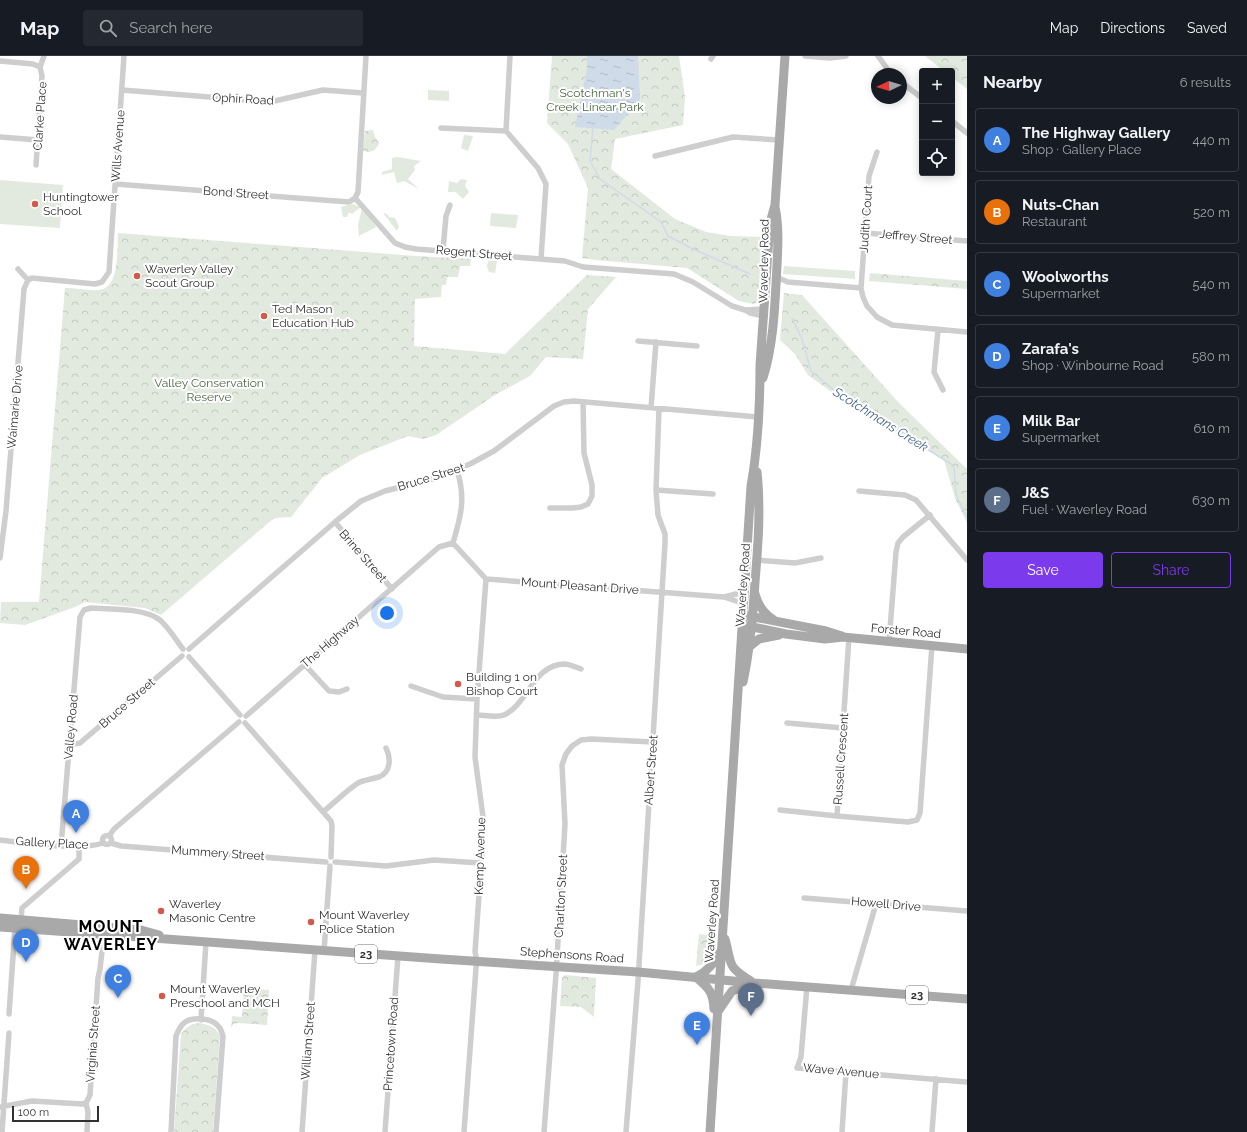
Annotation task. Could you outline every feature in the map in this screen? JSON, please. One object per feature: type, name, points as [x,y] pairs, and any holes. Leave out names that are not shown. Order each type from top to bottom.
[{"type":"main road","name":"Waverley Road","points":[[738,711],[752,627],[755,590],[759,490],[756,461],[760,365],[770,223],[775,205],[785,56]]},
{"type":"main road","name":"Waverley Road","points":[[760,387],[767,364],[774,312],[778,220],[775,205]]},
{"type":"main road","points":[[764,312],[774,312]]},
{"type":"main road","name":"Waverley Road","points":[[710,1132],[738,711],[751,486],[756,461]]},
{"type":"main road","points":[[747,560],[757,560]]},
{"type":"main road","points":[[755,590],[757,599],[764,612],[769,617],[779,622]]},
{"type":"main road","name":"Forster Road","points":[[743,615],[826,631],[846,637],[967,648]]},
{"type":"main road","name":"Forster Road","points":[[742,626],[825,639],[846,637]]},
{"type":"main road","points":[[749,648],[759,639],[786,634]]},
{"type":"main road","name":"Stephensons Road","points":[[0,918],[104,931]]},
{"type":"main road","name":"Stephensons Road","points":[[0,927],[104,931],[141,934],[175,940],[398,956],[477,960],[967,999]]},
{"type":"main road","points":[[723,930],[730,962],[734,970],[754,983]]},
{"type":"main road","points":[[717,1026],[714,999],[704,984],[696,977],[706,972],[715,962],[722,950]]},
{"type":"main road","points":[[718,1010],[732,991],[754,983]]},
{"type":"street","name":"Clarke Place","points":[[36,165],[42,76],[40,67],[44,56]]},
{"type":"street","name":"Wills Avenue","points":[[28,280],[32,278],[95,284],[102,282],[109,272],[124,56]]},
{"type":"street","points":[[355,198],[358,192],[366,56]]},
{"type":"street","points":[[510,56],[506,131],[538,168],[546,184],[541,259]]},
{"type":"street","points":[[804,56],[830,58],[846,56]]},
{"type":"street","points":[[878,56],[887,68]]},
{"type":"street","name":"Clarke Place","points":[[0,61],[33,64],[40,67]]},
{"type":"street","points":[[907,87],[919,96]]},
{"type":"street","name":"Ophir Road","points":[[122,90],[270,102],[323,90],[363,93]]},
{"type":"street","points":[[955,123],[967,133]]},
{"type":"street","points":[[441,128],[506,131]]},
{"type":"street","points":[[0,137],[38,140]]},
{"type":"street","points":[[655,156],[733,137],[780,140]]},
{"type":"street","name":"Judith Court","points":[[861,288],[869,176],[876,152]]},
{"type":"street","name":"Bond Street","points":[[116,184],[349,202],[355,198]]},
{"type":"street","name":"Regent Street","points":[[355,198],[395,243],[405,247],[565,261],[588,267],[674,274],[693,282],[732,306],[750,313],[764,312]]},
{"type":"street","points":[[443,250],[446,216],[450,206]]},
{"type":"street","name":"Jeffrey Street","points":[[865,233],[967,241]]},
{"type":"street","points":[[18,269],[28,280]]},
{"type":"street","name":"Waimarie Drive","points":[[0,558],[6,512],[24,289],[28,280]]},
{"type":"street","points":[[776,282],[861,288],[867,306],[877,317],[892,325],[967,332]]},
{"type":"street","points":[[938,330],[934,372],[943,390]]},
{"type":"street","points":[[638,341],[697,346]]},
{"type":"street","points":[[651,408],[656,342]]},
{"type":"street","name":"Bruce Street","points":[[186,649],[361,501],[384,491],[439,477],[457,470],[494,451],[554,406],[564,402],[583,402],[758,417]]},
{"type":"street","points":[[550,508],[581,507],[588,504],[592,496],[592,485],[584,453],[583,402]]},
{"type":"street","name":"Albert Street","points":[[626,1132],[653,742],[665,534],[658,515],[656,490],[659,409]]},
{"type":"street","points":[[457,470],[460,480],[462,501],[461,516],[453,543],[486,579]]},
{"type":"street","points":[[656,490],[714,494]]},
{"type":"street","points":[[859,491],[905,495],[916,500],[967,560]]},
{"type":"street","points":[[889,642],[898,543],[903,537],[930,515]]},
{"type":"street","name":"Brine Street","points":[[335,522],[392,589]]},
{"type":"street","name":"The Highway","points":[[246,716],[439,547],[453,543]]},
{"type":"street","points":[[757,560],[795,563],[821,558]]},
{"type":"street","name":"Mount Pleasant Drive","points":[[486,579],[724,597],[739,602],[744,606]]},
{"type":"street","name":"Kemp Avenue","points":[[464,1132],[477,960],[475,952],[484,824],[475,757],[476,715],[486,579]]},
{"type":"street","name":"Mount Pleasant Drive","points":[[724,597],[740,593],[745,589]]},
{"type":"street","name":"Valley Road","points":[[61,846],[80,616],[84,610],[90,608],[143,612],[153,615],[161,621],[186,649]]},
{"type":"street","name":"Russell Crescent","points":[[846,637],[843,728],[837,816],[908,822],[917,820],[920,813],[932,645]]},
{"type":"street","points":[[109,836],[111,843],[107,845],[103,843],[104,837],[109,836],[114,829],[247,719],[243,714],[240,715],[186,656],[181,653],[186,649]]},
{"type":"street","name":"Bruce Street","points":[[69,746],[80,743],[186,656]]},
{"type":"street","points":[[305,664],[329,692],[339,692],[347,689]]},
{"type":"street","points":[[476,715],[502,716],[517,705],[535,681],[549,668],[565,664],[581,669]]},
{"type":"street","points":[[411,686],[443,697],[477,699]]},
{"type":"street","points":[[240,715],[238,719],[331,821],[331,862],[324,951]]},
{"type":"street","points":[[787,723],[843,728]]},
{"type":"street","name":"Charlton Street","points":[[544,1132],[557,967],[565,824],[562,765],[566,754],[572,746],[581,740],[591,739],[653,742]]},
{"type":"street","points":[[324,812],[359,782],[381,776],[387,770],[391,762],[390,755],[386,748]]},
{"type":"street","points":[[780,810],[837,816]]},
{"type":"street","name":"Gallery Place","points":[[0,840],[61,846],[95,846],[103,843]]},
{"type":"street","name":"Mummery Street","points":[[111,843],[121,846],[386,866],[434,860],[481,863]]},
{"type":"street","points":[[21,920],[22,908],[79,859],[79,846]]},
{"type":"street","name":"Howell Drive","points":[[804,898],[967,911]]},
{"type":"street","points":[[851,990],[876,904]]},
{"type":"street","points":[[9,1014],[15,928]]},
{"type":"street","name":"Virginia Street","points":[[84,1103],[90,1095],[98,978],[104,931]]},
{"type":"street","points":[[201,1020],[206,942]]},
{"type":"street","name":"William Street","points":[[302,1132],[315,950]]},
{"type":"street","name":"Princetown Road","points":[[385,1132],[398,956]]},
{"type":"street","name":"Wave Avenue","points":[[807,986],[802,1057],[797,1068],[967,1082]]},
{"type":"street","points":[[171,1132],[176,1036],[184,1023],[190,1020],[210,1021],[219,1026],[223,1036],[216,1132]]},
{"type":"street","points":[[2,1132],[2,1107],[9,1033]]},
{"type":"street","points":[[842,1132],[846,1072]]},
{"type":"street","points":[[932,1132],[936,1079]]},
{"type":"street","points":[[2,1107],[32,1101],[84,1103],[88,1112],[87,1132]]},
{"type":"green space","name":"Scotchman's Creek Linear Park","points":[[552,56],[679,56],[685,97],[683,125],[615,139],[611,169],[675,219],[706,232],[730,236],[763,237],[758,301],[754,304],[739,301],[687,268],[582,258],[588,188],[568,144],[547,123]]},
{"type":"green space","points":[[925,56],[967,56],[967,89],[955,79],[955,68],[940,68]]},
{"type":"green space","points":[[428,90],[449,91],[449,101],[428,100]]},
{"type":"green space","points":[[373,130],[379,143],[373,151],[363,151],[365,131]]},
{"type":"green space","points":[[464,135],[473,136],[468,151],[461,148]]},
{"type":"green space","points":[[397,157],[421,161],[414,166],[415,170],[408,179],[419,189],[404,181],[397,183],[394,172],[382,175],[382,172],[392,169],[392,158]]},
{"type":"green space","points":[[461,179],[467,180],[465,186],[469,192],[463,199],[456,192],[448,192],[449,181],[457,183]]},
{"type":"green space","name":"Huntingtower School","points":[[0,180],[63,185],[60,228],[0,224]]},
{"type":"green space","points":[[352,204],[361,207],[352,214],[349,212],[347,217],[343,217],[341,207]]},
{"type":"green space","points":[[362,208],[376,227],[359,236],[358,225]]},
{"type":"green space","points":[[383,213],[387,214],[389,217],[395,218],[399,226],[397,231]]},
{"type":"green space","points":[[491,213],[518,215],[516,228],[490,226]]},
{"type":"green space","name":"Valley Conservation Reserve","points":[[118,233],[471,259],[470,266],[460,266],[458,277],[447,277],[446,285],[442,285],[441,297],[415,299],[414,346],[505,354],[587,275],[616,277],[588,309],[583,359],[546,357],[530,376],[495,395],[436,435],[423,439],[408,436],[360,455],[322,478],[291,517],[274,518],[161,615],[145,608],[85,602],[25,625],[0,623],[1,602],[39,602],[65,288],[99,290],[106,288],[111,282],[116,267]]},
{"type":"green space","points":[[488,261],[497,261],[495,273],[489,272],[487,267]]},
{"type":"green space","points":[[784,266],[855,271],[855,279],[783,274]]},
{"type":"green space","points":[[870,273],[967,281],[967,289],[869,281]]},
{"type":"green space","points":[[784,293],[802,295],[899,403],[967,469],[967,523],[955,498],[944,460],[858,411],[808,375],[795,354],[780,340]]},
{"type":"green space","points":[[699,934],[716,936],[714,952],[710,959],[702,965],[696,966]]},
{"type":"green space","points":[[565,975],[596,978],[594,1017],[581,1007],[560,1006],[562,978]]},
{"type":"green space","points":[[244,988],[269,990],[267,1025],[238,1023],[233,1024],[231,1028],[232,1016],[242,1017]]},
{"type":"green space","points":[[199,1023],[211,1026],[220,1035],[213,1132],[174,1132],[181,1034],[189,1026]]},
{"type":"water","points":[[587,56],[638,56],[640,100],[614,130],[575,127],[587,69]]},
{"type":"waterway","name":"Scotchmans Creek","points":[[593,127],[590,161],[600,179],[661,222],[668,236],[691,248],[750,274]]},
{"type":"waterway","name":"Scotchmans Creek","points":[[792,318],[802,339],[811,371],[835,391],[899,429],[919,444],[954,466],[956,495],[967,517]]},
{"type":"place","name":"Huntingtower School","points":[[35,204]]},
{"type":"place","name":"Waverley Valley Scout Group","points":[[137,276]]},
{"type":"place","name":"Ted Mason Education Hub","points":[[264,316]]},
{"type":"place","name":"Building 1 on Bishop Court","points":[[458,684]]},
{"type":"place","name":"The Highway Gallery","points":[[76,833]]},
{"type":"place","name":"Nuts-Chan","points":[[26,889]]},
{"type":"place","name":"Waverley Masonic Centre","points":[[161,911]]},
{"type":"place","name":"Mount Waverley Police Station","points":[[311,922]]},
{"type":"place","name":"Zarafa's","points":[[26,962]]},
{"type":"place","name":"Mount Waverley Preschool and MCH","points":[[162,996]]},
{"type":"place","name":"Woolworths","points":[[118,998]]},
{"type":"place","name":"J&S","points":[[751,1016]]},
{"type":"place","name":"Milk Bar","points":[[697,1045]]},
{"type":"district","name":"MOUNT WAVERLEY","points":[[111,935]]}]
